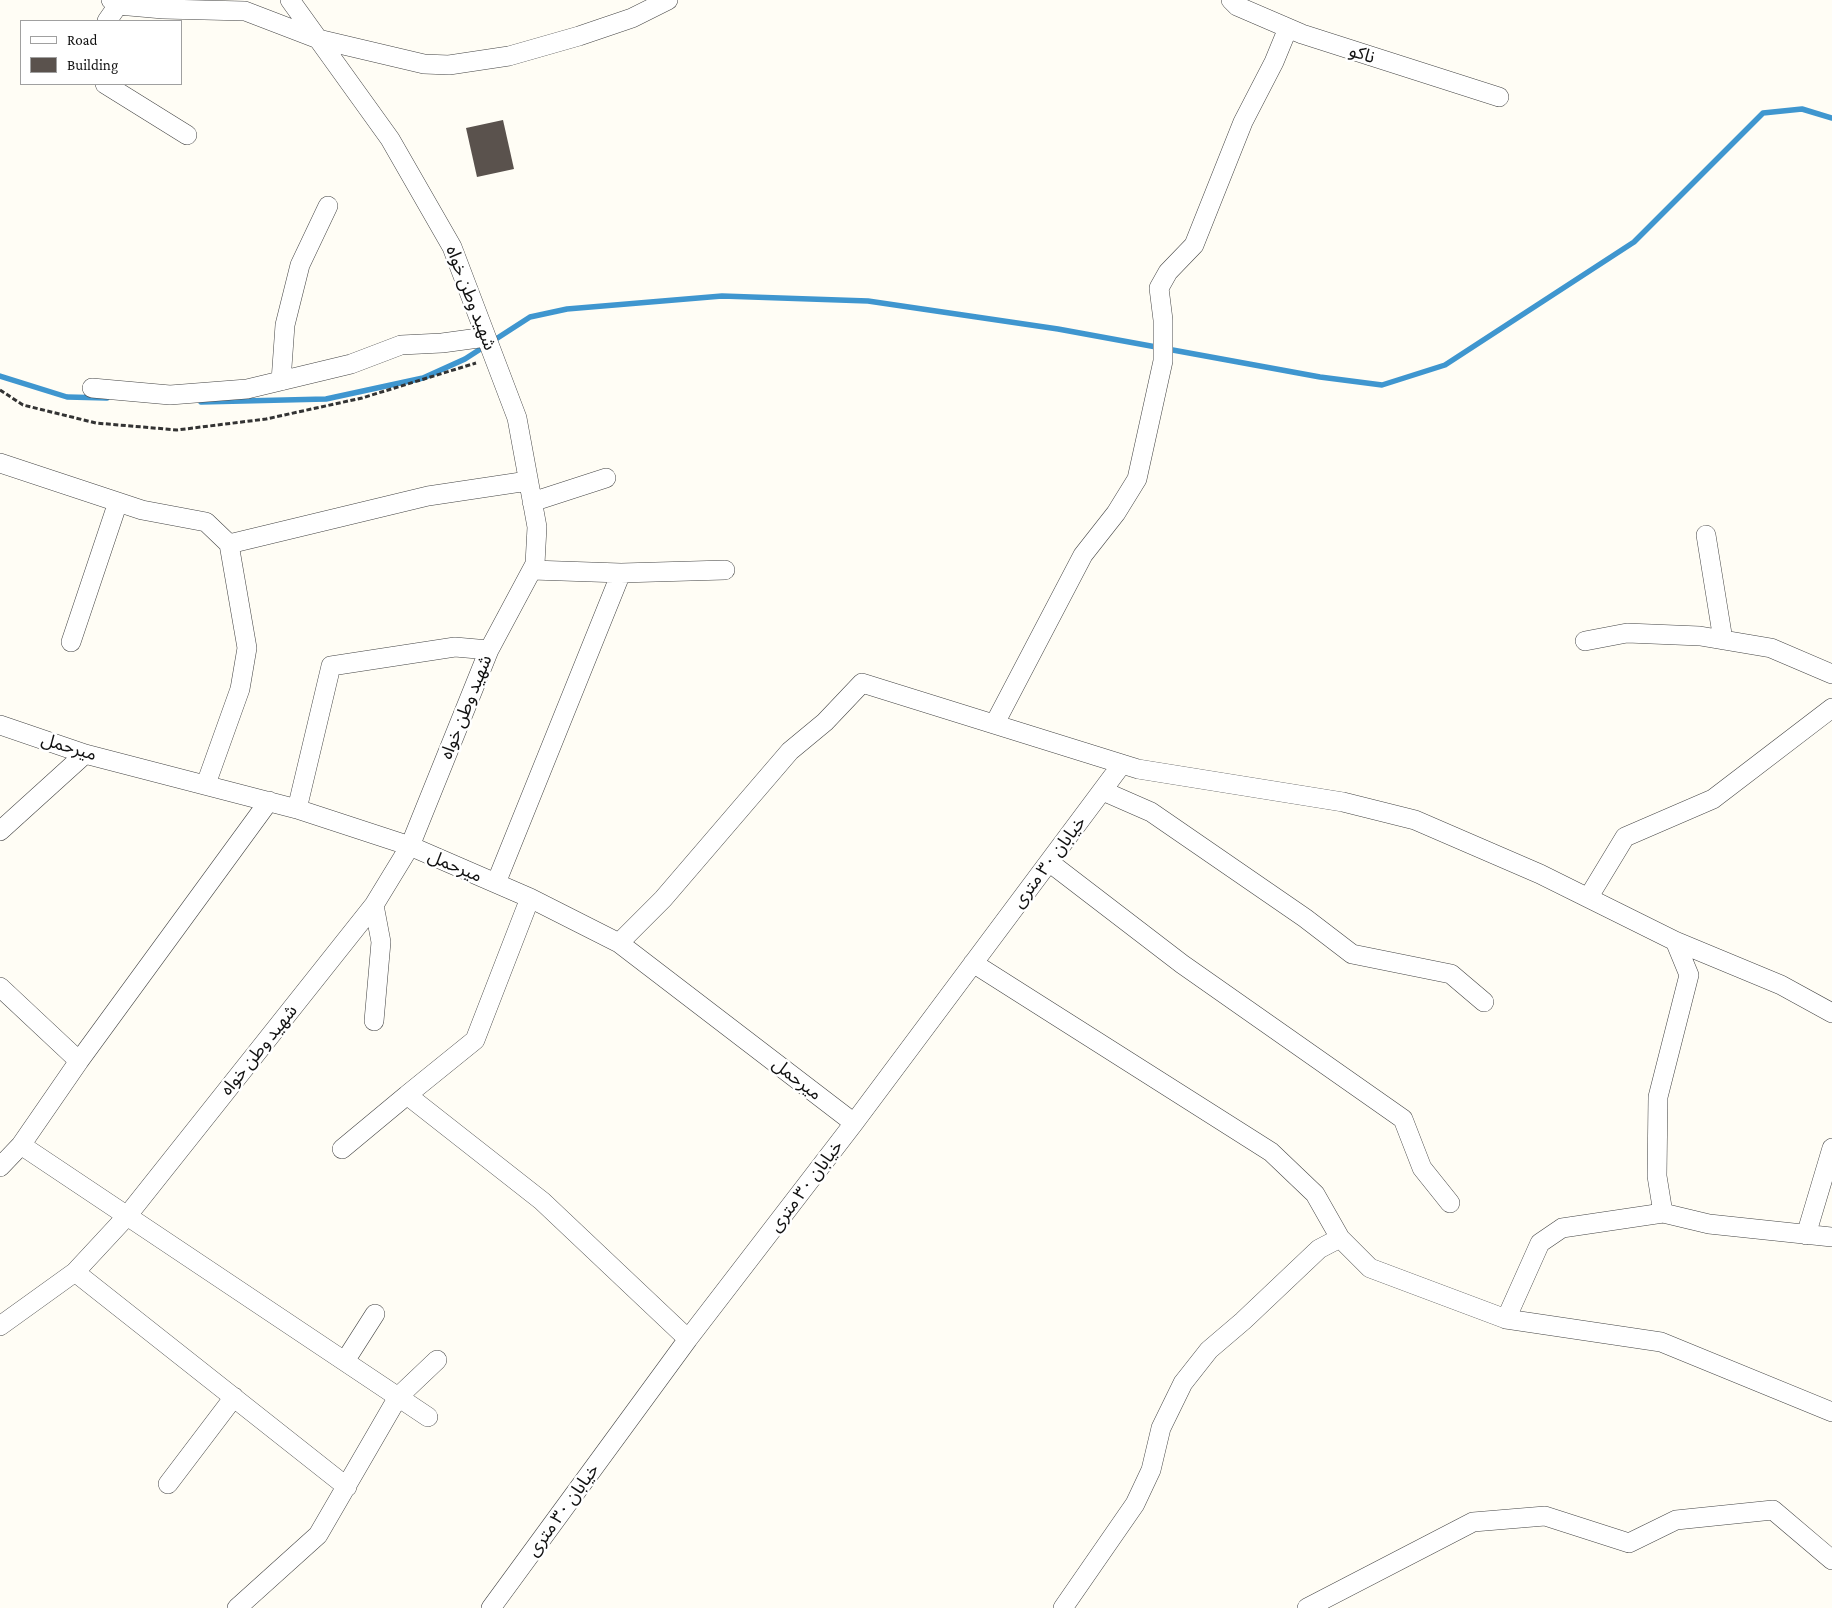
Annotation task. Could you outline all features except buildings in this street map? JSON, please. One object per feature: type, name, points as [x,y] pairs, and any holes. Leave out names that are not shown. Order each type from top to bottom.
[{"type":"street","name":"شهید وطن خواه","points":[[0,1326],[75,1272],[127,1216],[374,906],[410,846],[489,650],[535,564],[537,527],[516,418],[452,247],[390,139],[290,0]]},
{"type":"street","points":[[107,20],[114,2],[163,9],[246,11],[318,39],[424,64],[449,65],[509,56],[579,36],[632,18],[668,0]]},
{"type":"street","name":"ناکو","points":[[1231,0],[1237,6],[1288,28],[1499,97]]},
{"type":"street","points":[[996,723],[1083,555],[1116,513],[1137,479],[1163,361],[1163,320],[1159,288],[1168,272],[1194,245],[1243,122],[1274,62],[1288,28]]},
{"type":"street","points":[[107,85],[187,135]]},
{"type":"street","points":[[281,381],[285,325],[300,265],[328,206]]},
{"type":"street","points":[[92,388],[170,395],[247,389],[351,364],[401,345],[442,344],[486,337]]},
{"type":"street","points":[[0,464],[142,510],[206,522],[229,544],[247,648],[240,689],[206,784]]},
{"type":"street","points":[[532,502],[606,478]]},
{"type":"street","points":[[229,544],[428,496],[528,481]]},
{"type":"street","points":[[71,642],[118,502]]},
{"type":"street","points":[[1706,535],[1723,640]]},
{"type":"street","points":[[532,570],[622,573],[725,570]]},
{"type":"street","points":[[496,883],[622,573]]},
{"type":"street","points":[[1585,641],[1627,633],[1700,636],[1771,648],[1832,674]]},
{"type":"street","points":[[297,809],[330,666],[455,648],[489,650]]},
{"type":"street","points":[[619,943],[663,899],[790,751],[825,722],[862,683],[996,723],[1138,770],[1342,802],[1415,820],[1540,874],[1675,941],[1781,985],[1832,1013]]},
{"type":"street","points":[[1588,898],[1625,837],[1713,799],[1832,708]]},
{"type":"street","name":"میرحمل","points":[[0,725],[85,754],[297,809],[410,846],[530,898],[619,943],[854,1123]]},
{"type":"street","points":[[0,831],[85,754]]},
{"type":"street","name":"خیابان ۳۰ متری","points":[[491,1608],[688,1339],[854,1123],[1122,764]]},
{"type":"street","points":[[1103,791],[1151,812],[1305,918],[1352,954],[1451,974],[1484,1002]]},
{"type":"street","points":[[0,1167],[21,1145],[79,1061],[270,802]]},
{"type":"street","points":[[1049,862],[1182,964],[1404,1119],[1422,1168],[1450,1203]]},
{"type":"street","points":[[342,1149],[475,1040],[530,898]]},
{"type":"street","points":[[374,906],[381,942],[374,1021]]},
{"type":"street","points":[[1663,1213],[1658,1176],[1658,1097],[1689,975],[1675,941]]},
{"type":"street","points":[[973,963],[1271,1152],[1315,1194],[1340,1238],[1370,1268],[1506,1319],[1661,1342],[1832,1412]]},
{"type":"street","points":[[0,987],[79,1061]]},
{"type":"street","points":[[407,1095],[542,1202],[688,1339]]},
{"type":"street","points":[[21,1145],[428,1417]]},
{"type":"street","points":[[1806,1235],[1832,1148]]},
{"type":"street","points":[[1506,1319],[1540,1243],[1562,1228],[1663,1213],[1709,1224],[1832,1237]]},
{"type":"street","points":[[1063,1608],[1135,1504],[1151,1470],[1161,1428],[1183,1383],[1208,1350],[1243,1321],[1319,1249],[1340,1238]]},
{"type":"street","points":[[75,1272],[347,1487]]},
{"type":"street","points":[[345,1361],[375,1314]]},
{"type":"street","points":[[237,1608],[318,1535],[398,1397],[436,1360]]},
{"type":"street","points":[[168,1484],[234,1397]]},
{"type":"street","points":[[1313,1607],[1473,1522],[1545,1516],[1628,1543],[1676,1520],[1773,1510],[1832,1560]]},
{"type":"waterway","points":[[201,402],[326,399],[423,378],[465,359],[530,317],[567,309],[722,296],[868,301],[1058,329],[1320,377],[1382,385],[1445,365],[1634,242],[1763,113],[1802,109],[1832,118]]},
{"type":"waterway","points":[[0,376],[67,397],[107,398]]}]
